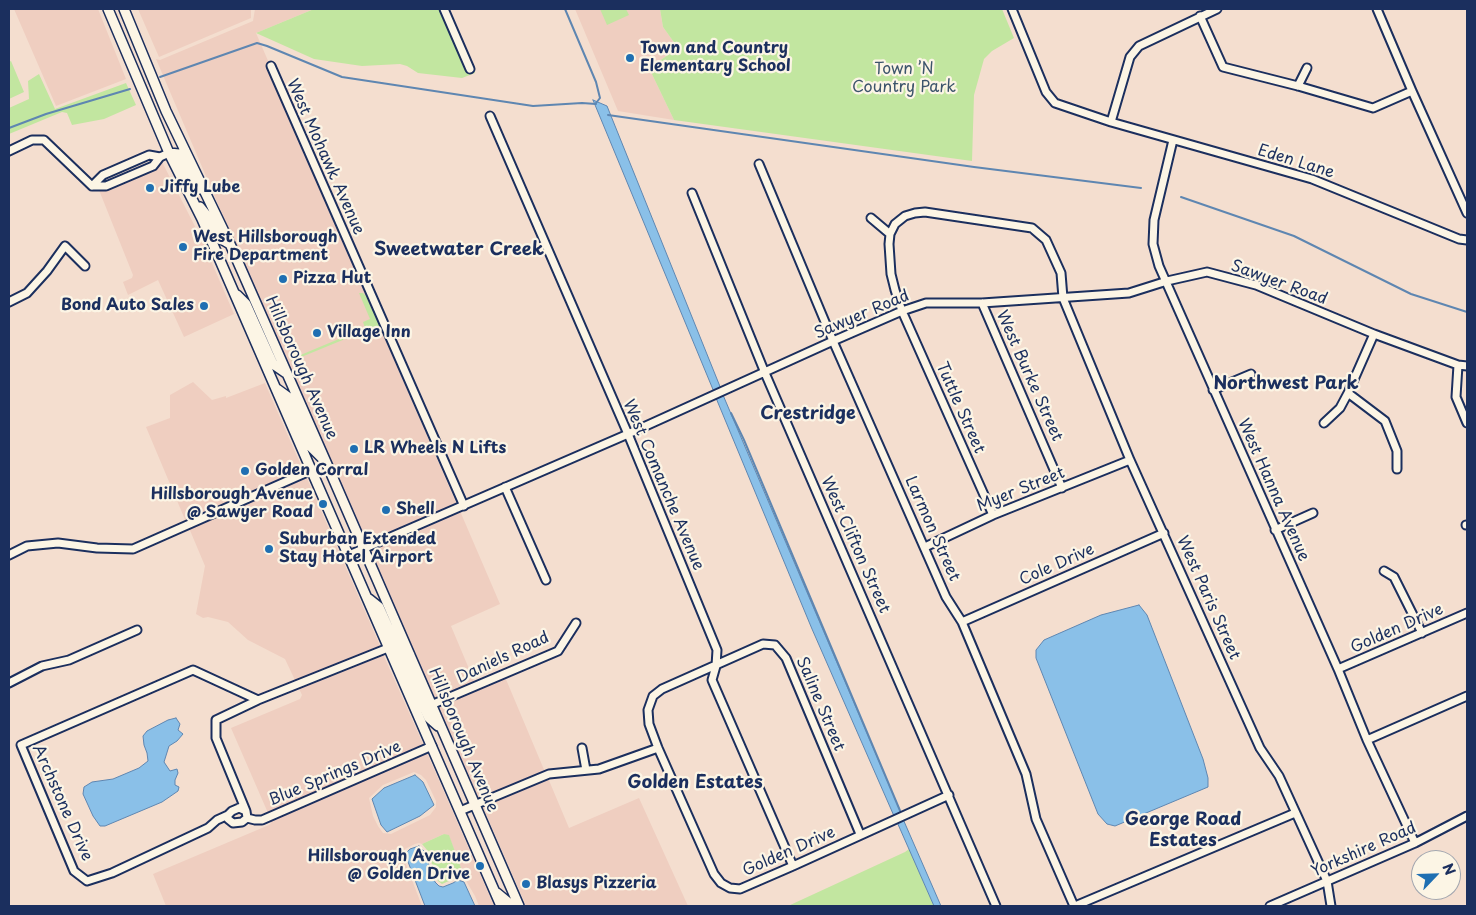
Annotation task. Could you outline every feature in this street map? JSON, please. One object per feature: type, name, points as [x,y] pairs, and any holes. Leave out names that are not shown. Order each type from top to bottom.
[{"type":"main road","name":"Hillsborough Avenue","points":[[108,9],[169,153],[234,291],[501,906]]},
{"type":"main road","name":"Hillsborough Avenue","points":[[124,9],[166,111],[230,244],[364,548],[518,906]]},
{"type":"main road","points":[[169,153],[179,154],[192,180],[209,199]]},
{"type":"main road","points":[[189,193],[208,217],[218,237],[230,244]]},
{"type":"main road","points":[[218,256],[228,255],[240,282],[254,298]]},
{"type":"main road","points":[[234,291],[246,304],[274,364],[287,374]]},
{"type":"main road","points":[[276,389],[288,396],[310,446],[326,462]]},
{"type":"main road","points":[[367,597],[379,607],[396,645],[410,655]]},
{"type":"main road","points":[[388,648],[403,659],[429,718],[441,729]]},
{"type":"main road","points":[[495,892],[509,903],[510,906]]},
{"type":"street","points":[[444,9],[470,69]]},
{"type":"street","points":[[1012,9],[1046,92],[1055,103],[1112,122],[1130,58],[1139,46],[1217,9]]},
{"type":"street","points":[[1377,9],[1467,213]]},
{"type":"street","points":[[1200,16],[1223,68],[1298,86],[1374,108],[1412,91]]},
{"type":"street","name":"West Mohawk Avenue","points":[[270,66],[464,506]]},
{"type":"street","points":[[1298,86],[1307,68]]},
{"type":"street","name":"West Comanche Avenue","points":[[490,116],[628,434],[717,650],[716,666],[712,680],[793,866]]},
{"type":"street","name":"Eden Lane","points":[[1112,122],[1312,179],[1459,239],[1467,240]]},
{"type":"street","points":[[9,151],[32,140],[44,140],[92,186],[106,186],[153,166],[160,157],[169,153]]},
{"type":"street","name":"West Hanna Avenue","points":[[1173,140],[1154,220],[1153,244],[1159,266],[1338,669],[1367,740],[1415,843]]},
{"type":"street","points":[[92,186],[103,175],[149,155],[160,157]]},
{"type":"street","name":"Larmon Street","points":[[758,164],[833,341],[946,597],[962,622],[1026,774],[1036,819],[1074,906]]},
{"type":"street","name":"West Clifton Street","points":[[692,193],[765,373],[996,906]]},
{"type":"street","name":"West Paris Street","points":[[890,234],[895,224],[905,216],[925,212],[1032,228],[1046,240],[1061,273],[1063,298],[1130,460],[1260,748],[1279,776],[1327,881],[1331,906]]},
{"type":"street","points":[[871,218],[890,234]]},
{"type":"street","name":"Tuttle Street","points":[[890,234],[891,274],[902,311],[993,516]]},
{"type":"street","points":[[9,302],[27,292],[47,272],[66,246],[85,266]]},
{"type":"street","name":"Sawyer Road","points":[[349,555],[628,434],[833,341],[902,311],[926,303],[982,303],[1129,293],[1167,281],[1207,272],[1256,285],[1374,334],[1458,365],[1467,366]]},
{"type":"street","name":"West Burke Street","points":[[982,303],[1062,488]]},
{"type":"street","points":[[1324,423],[1340,408],[1374,334]]},
{"type":"street","points":[[1458,365],[1456,397],[1467,423]]},
{"type":"street","points":[[1213,390],[1250,374]]},
{"type":"street","points":[[1348,393],[1385,421],[1397,451],[1397,468]]},
{"type":"street","name":"Myer Street","points":[[925,547],[993,516],[1130,460]]},
{"type":"street","points":[[9,555],[27,546],[58,543],[97,548],[133,549],[312,470]]},
{"type":"street","points":[[505,487],[546,580]]},
{"type":"street","points":[[1275,530],[1313,512]]},
{"type":"street","name":"Cole Drive","points":[[962,622],[1164,533]]},
{"type":"street","points":[[1384,572],[1394,576],[1422,633]]},
{"type":"street","name":"Golden Drive","points":[[1338,669],[1467,613]]},
{"type":"street","name":"Daniels Road","points":[[431,705],[558,651],[576,623]]},
{"type":"street","points":[[9,683],[42,666],[69,660],[137,630]]},
{"type":"street","name":"Saline Street","points":[[658,748],[648,724],[648,710],[653,696],[662,689],[763,644],[775,645],[786,658],[860,834]]},
{"type":"street","points":[[246,814],[243,808],[236,809],[228,815],[228,819],[233,823],[242,822],[246,814],[216,738],[216,720],[258,700],[388,648]]},
{"type":"street","name":"Archstone Drive","points":[[228,815],[217,820],[208,828],[138,861],[112,873],[87,881],[74,871],[21,744],[193,670],[258,700]]},
{"type":"street","points":[[1367,740],[1467,696]]},
{"type":"street","name":"Blue Springs Drive","points":[[246,814],[255,820],[262,820],[432,746]]},
{"type":"street","points":[[582,748],[586,770]]},
{"type":"street","points":[[460,811],[549,774],[599,769],[658,748]]},
{"type":"street","name":"Golden Drive","points":[[658,748],[714,874],[721,883],[730,888],[740,889],[949,795]]},
{"type":"street","points":[[1074,906],[1295,813]]},
{"type":"street","name":"Yorkshire Road","points":[[1270,906],[1415,843],[1467,816]]},
{"type":"shaded area","points":[[14,9],[98,9],[126,79],[56,106]]},
{"type":"shaded area","points":[[138,9],[251,9],[251,18],[159,57]]},
{"type":"shaded area","points":[[255,9],[314,9],[256,33],[269,63],[266,65],[457,505],[366,543],[156,59],[160,60],[253,21]]},
{"type":"shaded area","name":"Town and Country Elementary School","points":[[575,9],[660,9],[663,27],[678,48],[649,68],[674,120],[618,111]]},
{"type":"shaded area","points":[[161,160],[202,240],[234,314],[184,337],[158,280],[128,295],[123,282],[132,278],[133,275],[99,190],[108,189],[154,169]]},
{"type":"shaded area","points":[[193,382],[212,400],[226,396],[226,398],[265,383],[303,470],[186,522],[146,427],[170,418],[170,395]]},
{"type":"shaded area","points":[[306,476],[381,648],[324,677],[383,654],[424,746],[268,813],[231,728],[300,699],[302,695],[285,659],[248,640],[228,622],[208,617],[203,618],[196,614],[205,566],[189,528]]},
{"type":"shaded area","points":[[460,511],[500,604],[451,626],[475,683],[435,700],[369,550]]},
{"type":"shaded area","points":[[505,677],[545,772],[479,799],[438,706]]},
{"type":"shaded area","points":[[427,753],[494,906],[479,906],[465,879],[449,836],[444,834],[422,844],[415,844],[405,849],[402,854],[422,906],[166,906],[153,874],[269,825],[271,820]],"holes":[[[414,772],[426,780],[436,801],[436,807],[430,815],[391,834],[383,833],[373,816],[369,798],[383,785]]]},
{"type":"shaded area","points":[[548,778],[569,828],[639,798],[688,906],[526,906],[482,805]]},
{"type":"green space","points":[[314,9],[440,9],[468,73],[474,71],[475,73],[462,78],[418,73],[400,64],[362,66],[314,59],[256,33]]},
{"type":"green space","points":[[600,9],[626,9],[629,15],[607,25]]},
{"type":"green space","name":"Town ’N Country Park","points":[[660,9],[1002,9],[1014,38],[992,51],[984,59],[974,95],[972,161],[674,120],[649,68],[678,48],[663,27]]},
{"type":"green space","points":[[11,61],[24,92],[9,99],[9,62]]},
{"type":"green space","points":[[39,74],[55,109],[126,83],[136,105],[104,119],[72,125],[67,113],[62,112],[9,134],[9,108],[29,99],[28,81]]},
{"type":"green space","points":[[359,293],[363,293],[366,296],[381,329],[379,335],[376,336],[372,328],[294,360],[294,367],[291,359],[365,328],[363,322],[370,319]]},
{"type":"green space","points":[[444,834],[449,835],[465,879],[458,877],[442,884],[438,881],[427,850],[422,844]]},
{"type":"green space","points":[[909,849],[934,906],[788,906],[905,852]]},
{"type":"water","points":[[593,100],[607,106],[721,389],[714,392]]},
{"type":"water","points":[[723,395],[901,813],[894,816],[812,629],[716,398]]},
{"type":"water","points":[[1139,605],[1147,615],[1203,759],[1208,778],[1208,787],[1115,826],[1107,824],[1098,814],[1036,658],[1036,650],[1044,640],[1101,615]]},
{"type":"water","points":[[176,718],[180,724],[178,730],[183,734],[169,746],[164,762],[170,771],[177,769],[175,785],[179,787],[178,791],[162,802],[105,826],[100,826],[83,794],[84,787],[92,782],[113,779],[139,768],[148,761],[143,736],[147,731]]},
{"type":"water","points":[[415,775],[423,782],[434,805],[420,816],[387,832],[381,825],[372,799],[384,788]]},
{"type":"water","points":[[903,819],[941,906],[934,906],[897,822]]},
{"type":"water","points":[[419,846],[424,851],[435,882],[443,887],[458,880],[464,882],[475,906],[425,906],[405,854],[410,849]]},
{"type":"waterway","points":[[565,9],[596,82],[600,98],[596,103]]},
{"type":"waterway","points":[[160,77],[257,43],[342,77],[533,106],[596,104]]},
{"type":"waterway","points":[[9,128],[46,114],[130,89]]},
{"type":"waterway","points":[[608,115],[974,167],[1141,188]]},
{"type":"waterway","points":[[1181,197],[1294,236],[1411,294],[1467,312]]},
{"type":"waterway","points":[[731,413],[901,813]]},
{"type":"place","name":"Town and Country Elementary School","points":[[630,58]]},
{"type":"place","name":"Jiffy Lube","points":[[150,188]]},
{"type":"place","name":"West Hillsborough Fire Department","points":[[183,247]]},
{"type":"place","name":"Pizza Hut","points":[[283,279]]},
{"type":"place","name":"Bond Auto Sales","points":[[204,306]]},
{"type":"place","name":"Village Inn","points":[[317,333]]},
{"type":"place","name":"LR Wheels N Lifts","points":[[354,449]]},
{"type":"place","name":"Golden Corral","points":[[245,471]]},
{"type":"place","name":"Hillsborough Avenue @ Sawyer Road","points":[[323,504]]},
{"type":"place","name":"Shell","points":[[386,510]]},
{"type":"place","name":"Suburban Extended Stay Hotel Airport","points":[[269,549]]},
{"type":"place","name":"Hillsborough Avenue @ Golden Drive","points":[[480,866]]},
{"type":"place","name":"Blasys Pizzeria","points":[[526,884]]},
{"type":"district","name":"Sweetwater Creek","points":[[459,250]]},
{"type":"district","name":"Northwest Park","points":[[1286,384]]},
{"type":"district","name":"Crestridge","points":[[808,414]]},
{"type":"district","name":"Golden Estates","points":[[695,783]]},
{"type":"district","name":"George Road Estates","points":[[1183,830]]}]
